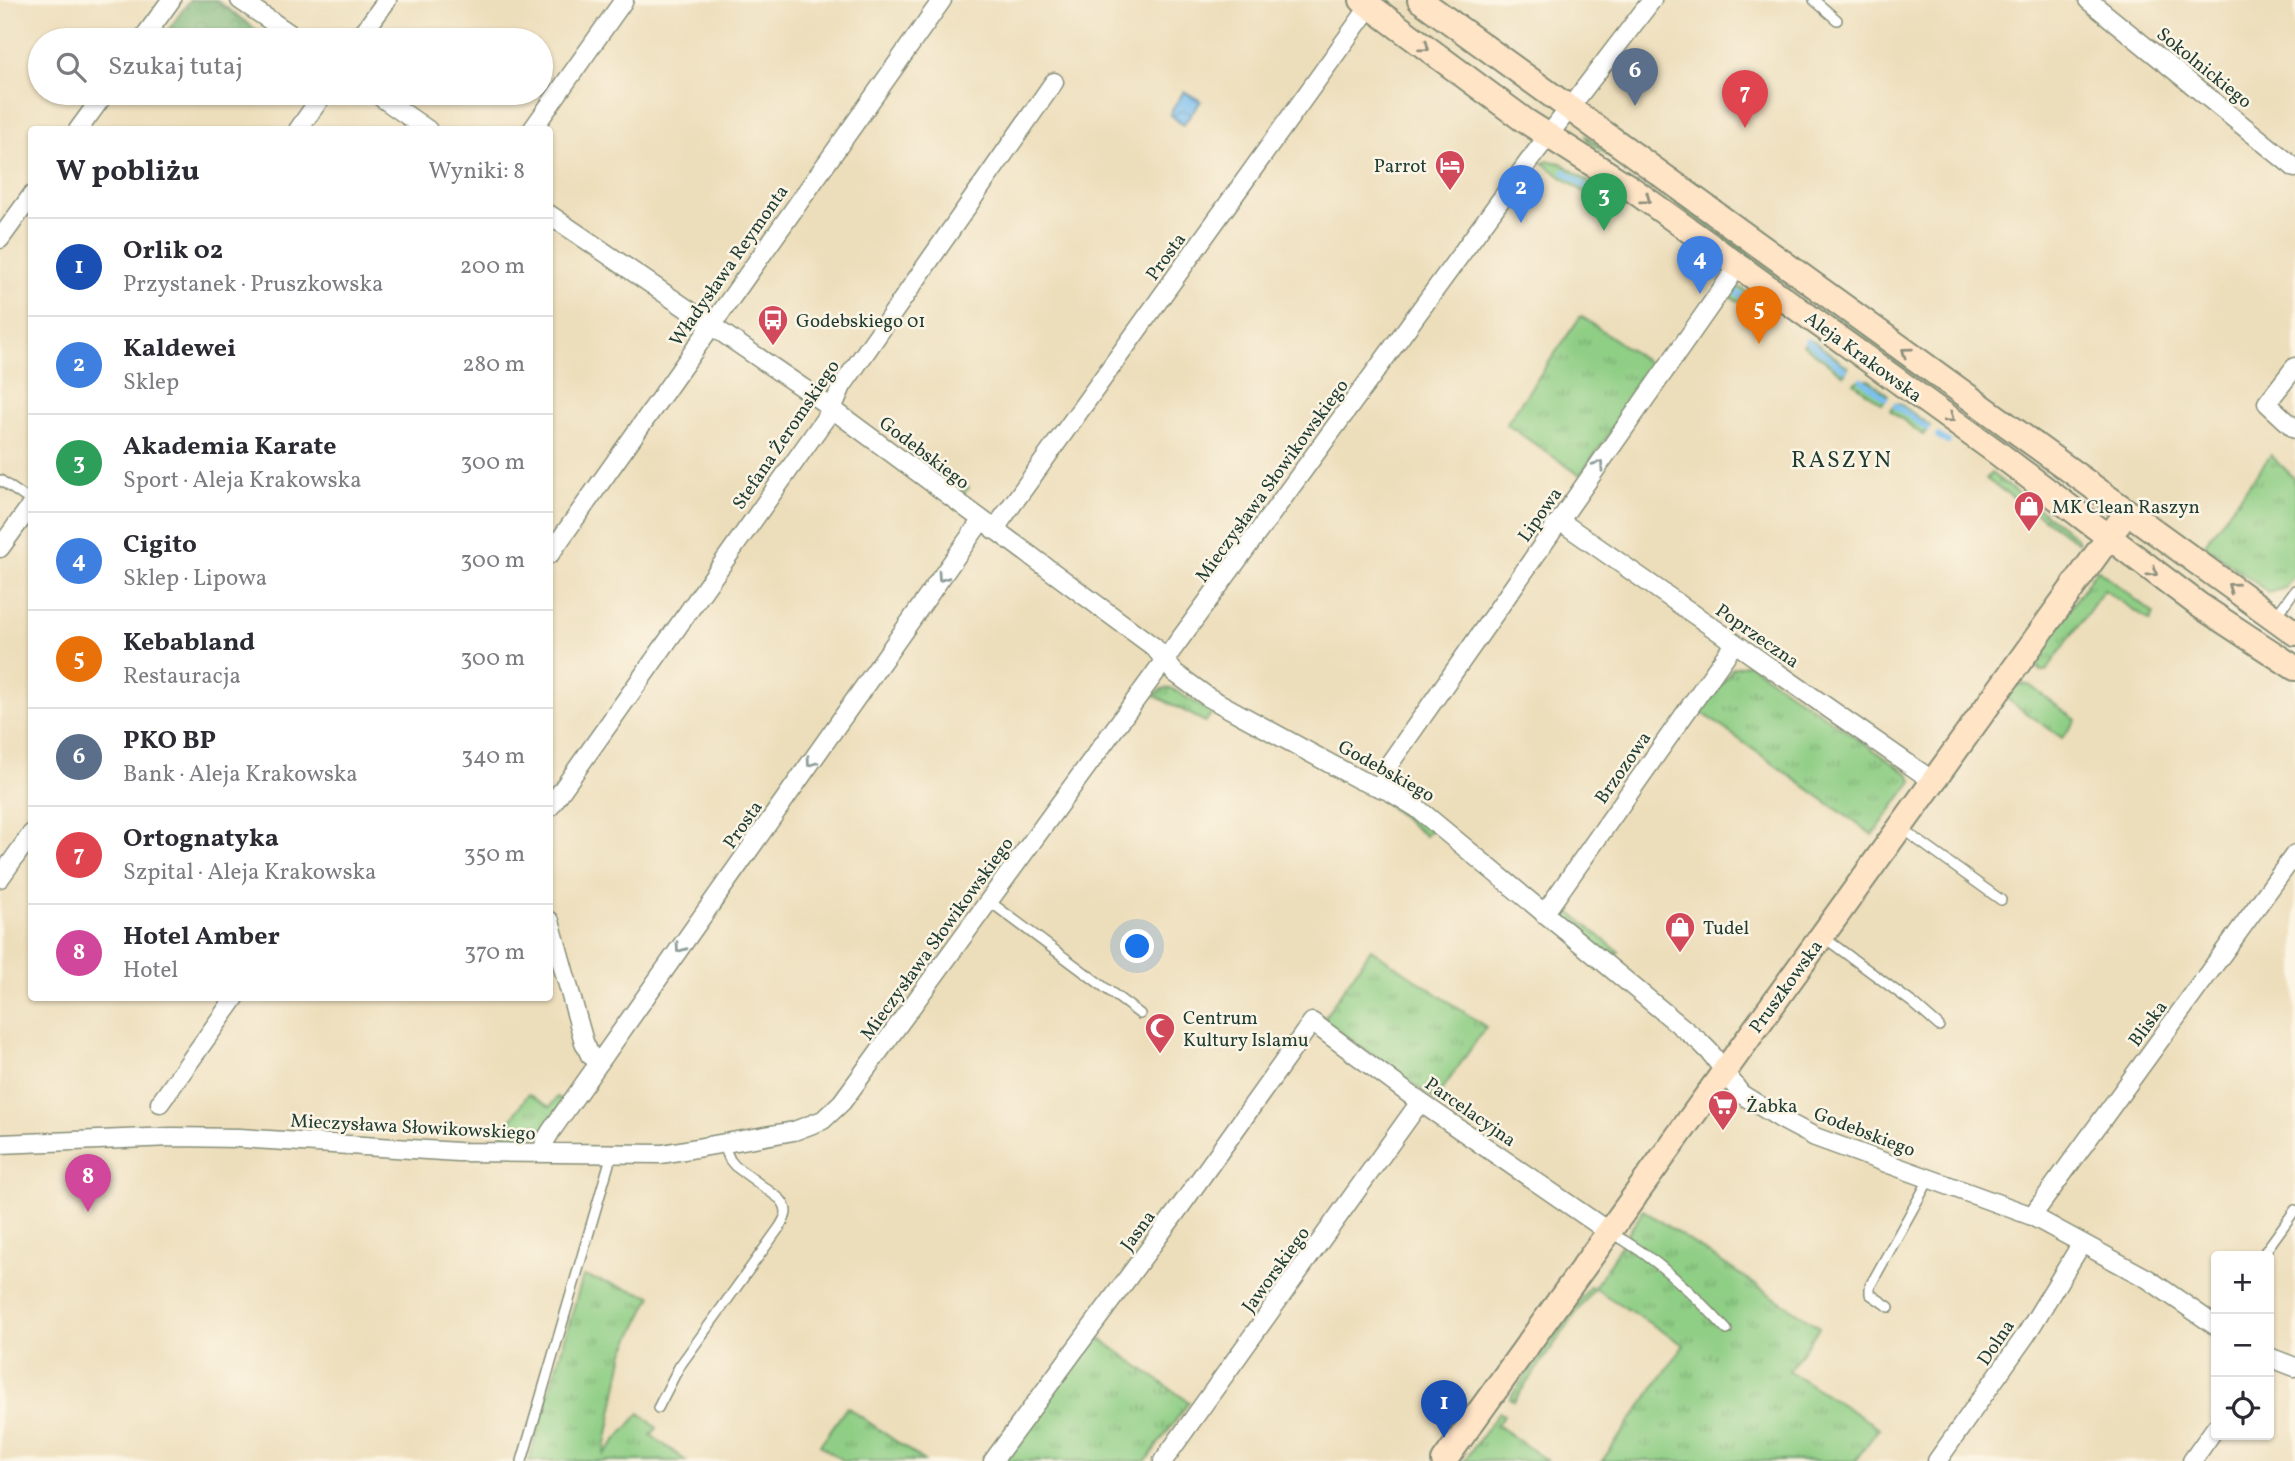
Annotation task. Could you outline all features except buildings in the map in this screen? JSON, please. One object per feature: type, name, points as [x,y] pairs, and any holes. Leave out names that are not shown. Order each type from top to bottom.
[{"type":"main road","name":"Aleja Krakowska","points":[[1420,0],[2295,633]]},
{"type":"main road","name":"Aleja Krakowska","points":[[1366,3],[1548,135],[1629,187],[1995,450],[2199,605],[2295,668]]},
{"type":"main road","name":"Pruszkowska","points":[[1444,1461],[2127,512]]},
{"type":"street","points":[[151,28],[171,0]]},
{"type":"street","points":[[240,0],[281,28]]},
{"type":"street","points":[[367,28],[387,0]]},
{"type":"street","points":[[553,100],[624,0]]},
{"type":"street","name":"Władysława Reymonta","points":[[553,550],[942,0]]},
{"type":"street","name":"Mieczysława Słowikowskiego","points":[[0,1144],[172,1137],[458,1152],[662,1154],[807,1127],[823,1120],[836,1109],[1548,135],[1652,0]]},
{"type":"street","name":"Sokolnickiego","points":[[2088,0],[2295,168]]},
{"type":"street","name":"Prosta","points":[[543,1153],[545,1141],[551,1131],[600,1062],[1366,3]]},
{"type":"street","name":"Stefana Żeromskiego","points":[[553,803],[832,409],[842,386],[1054,82]]},
{"type":"street","points":[[81,126],[96,105]]},
{"type":"street","points":[[301,126],[316,105]]},
{"type":"street","points":[[392,105],[422,126]]},
{"type":"street","points":[[535,126],[550,105]]},
{"type":"street","points":[[0,239],[28,200]]},
{"type":"street","name":"Godebskiego","points":[[553,217],[832,409],[1154,648],[1180,678],[1208,697],[1360,780],[1407,802],[1434,821],[1700,1042],[1745,1097],[1815,1137],[2032,1216],[2148,1279],[2211,1322]]},
{"type":"street","name":"Lipowa","points":[[1381,788],[1390,763],[1738,267]]},
{"type":"street","points":[[2295,367],[2267,403],[2295,429]]},
{"type":"street","points":[[0,548],[28,509]]},
{"type":"street","name":"Poprzeczna","points":[[1560,521],[1933,781]]},
{"type":"street","name":"Brzozowa","points":[[1544,914],[1734,644]]},
{"type":"street","points":[[0,878],[28,839]]},
{"type":"street","name":"Bliska","points":[[2032,1216],[2295,854]]},
{"type":"street","points":[[553,932],[583,1042],[590,1055],[600,1062]]},
{"type":"street","points":[[160,1104],[233,1001]]},
{"type":"street","name":"Parcelacyjna","points":[[1312,1022],[1420,1102],[1609,1232]]},
{"type":"street","name":"Jasna","points":[[993,1461],[1312,1022]]},
{"type":"street","name":"Jaworskiego","points":[[1164,1461],[1420,1102]]},
{"type":"street","name":"Dolna","points":[[1937,1461],[2026,1335],[2082,1243]]},
{"type":"street","points":[[2274,1359],[2295,1367]]},
{"type":"street","points":[[2192,1461],[2211,1434]]},
{"type":"lane","points":[[1814,0],[1837,20]]},
{"type":"lane","points":[[0,480],[28,500]]},
{"type":"lane","points":[[2275,618],[2295,590]]},
{"type":"lane","points":[[1899,827],[2001,900]]},
{"type":"lane","points":[[989,901],[1140,1014]]},
{"type":"lane","points":[[1821,935],[1914,1004],[1939,1026]]},
{"type":"lane","points":[[658,1408],[679,1367],[787,1213],[780,1199],[730,1160],[723,1144]]},
{"type":"lane","points":[[522,1461],[610,1154]]},
{"type":"lane","points":[[1889,1307],[1870,1294],[1870,1286],[1930,1178]]},
{"type":"lane","points":[[2266,1251],[2295,1210]]},
{"type":"lane","points":[[1609,1232],[1629,1243],[1698,1299],[1727,1330]]},
{"type":"green space","points":[[190,0],[216,0],[254,28],[170,28]]},
{"type":"green space","points":[[1586,136],[1935,386],[1933,389],[1588,141]]},
{"type":"green space","points":[[1542,163],[1561,163],[1618,202],[1615,214]]},
{"type":"green space","points":[[1735,288],[1741,288],[1773,312],[1766,321],[1727,294]]},
{"type":"green space","points":[[1581,316],[1656,368],[1580,475],[1506,424]]},
{"type":"green space","points":[[1808,340],[1814,341],[1848,367],[1844,375],[1803,345]]},
{"type":"green space","points":[[1860,379],[1869,380],[1888,395],[1882,404],[1854,383]]},
{"type":"green space","points":[[1899,403],[1930,426],[1923,435],[1890,410]]},
{"type":"green space","points":[[2271,455],[2295,479],[2295,575],[2285,588],[2269,593],[2204,545]]},
{"type":"green space","points":[[929,460],[969,488],[962,495],[927,469]]},
{"type":"green space","points":[[1991,473],[2075,536],[2079,543],[1986,479]]},
{"type":"green space","points":[[2097,569],[2154,614],[2150,621],[2104,590],[2046,671],[2040,671],[2036,659]]},
{"type":"green space","points":[[1749,664],[1910,775],[1912,781],[1873,835],[1701,712],[1733,668]]},
{"type":"green space","points":[[2029,685],[2076,720],[2062,738],[2004,697],[2011,687]]},
{"type":"green space","points":[[1171,688],[1212,713],[1205,722],[1154,695],[1162,689]]},
{"type":"green space","points":[[1380,796],[1431,829],[1425,836],[1379,798]]},
{"type":"green space","points":[[1564,900],[1566,909],[1619,952],[1609,956],[1577,932],[1566,917]]},
{"type":"green space","points":[[1371,949],[1486,1027],[1435,1100],[1325,1021],[1326,1015]]},
{"type":"green space","points":[[528,1094],[550,1107],[557,1097],[564,1102],[547,1126],[530,1141],[517,1145],[495,1145]]},
{"type":"green space","points":[[1643,1210],[1819,1327],[1789,1371],[1879,1428],[1855,1461],[1602,1461],[1684,1345],[1594,1288]]},
{"type":"green space","points":[[583,1276],[652,1296],[624,1352],[604,1454],[640,1413],[657,1428],[651,1435],[686,1461],[529,1461]]},
{"type":"green space","points":[[1590,1286],[1594,1288],[1514,1401],[1510,1398]]},
{"type":"green space","points":[[1095,1335],[1189,1402],[1146,1461],[1010,1461],[1006,1458]]},
{"type":"green space","points":[[847,1407],[924,1461],[843,1461],[820,1445]]},
{"type":"green space","points":[[1499,1412],[1504,1415],[1497,1425],[1547,1461],[1464,1461]]},
{"type":"water","points":[[1184,91],[1201,101],[1183,125],[1170,114]]},
{"type":"waterway","points":[[1565,172],[1615,207]]},
{"type":"waterway","points":[[1736,292],[1769,315]]},
{"type":"waterway","points":[[1807,341],[1844,369]]},
{"type":"waterway","points":[[1862,380],[1885,398]]},
{"type":"waterway","points":[[1896,406],[1927,428]]},
{"type":"waterway","points":[[1938,436],[1948,442]]},
{"type":"place","name":"PKO BP","points":[[1635,106]]},
{"type":"place","name":"Ortognatyka","points":[[1745,128]]},
{"type":"place","name":"Parrot","points":[[1450,192]]},
{"type":"place","name":"Kaldewei","points":[[1521,223]]},
{"type":"place","name":"Akademia Karate","points":[[1604,231]]},
{"type":"place","name":"Cigito","points":[[1700,294]]},
{"type":"place","name":"Kebabland","points":[[1759,344]]},
{"type":"place","name":"Godebskiego 01","points":[[773,347]]},
{"type":"place","name":"MK Clean Raszyn","points":[[2029,533]]},
{"type":"place","name":"Tudel","points":[[1680,954]]},
{"type":"place","name":"Centrum Kultury Islamu","points":[[1160,1055]]},
{"type":"place","name":"Żabka","points":[[1723,1132]]},
{"type":"place","name":"Hotel Amber","points":[[88,1212]]},
{"type":"place","name":"Orlik 02","points":[[1444,1438]]},
{"type":"district","name":"RASZYN","points":[[1842,459]]}]
